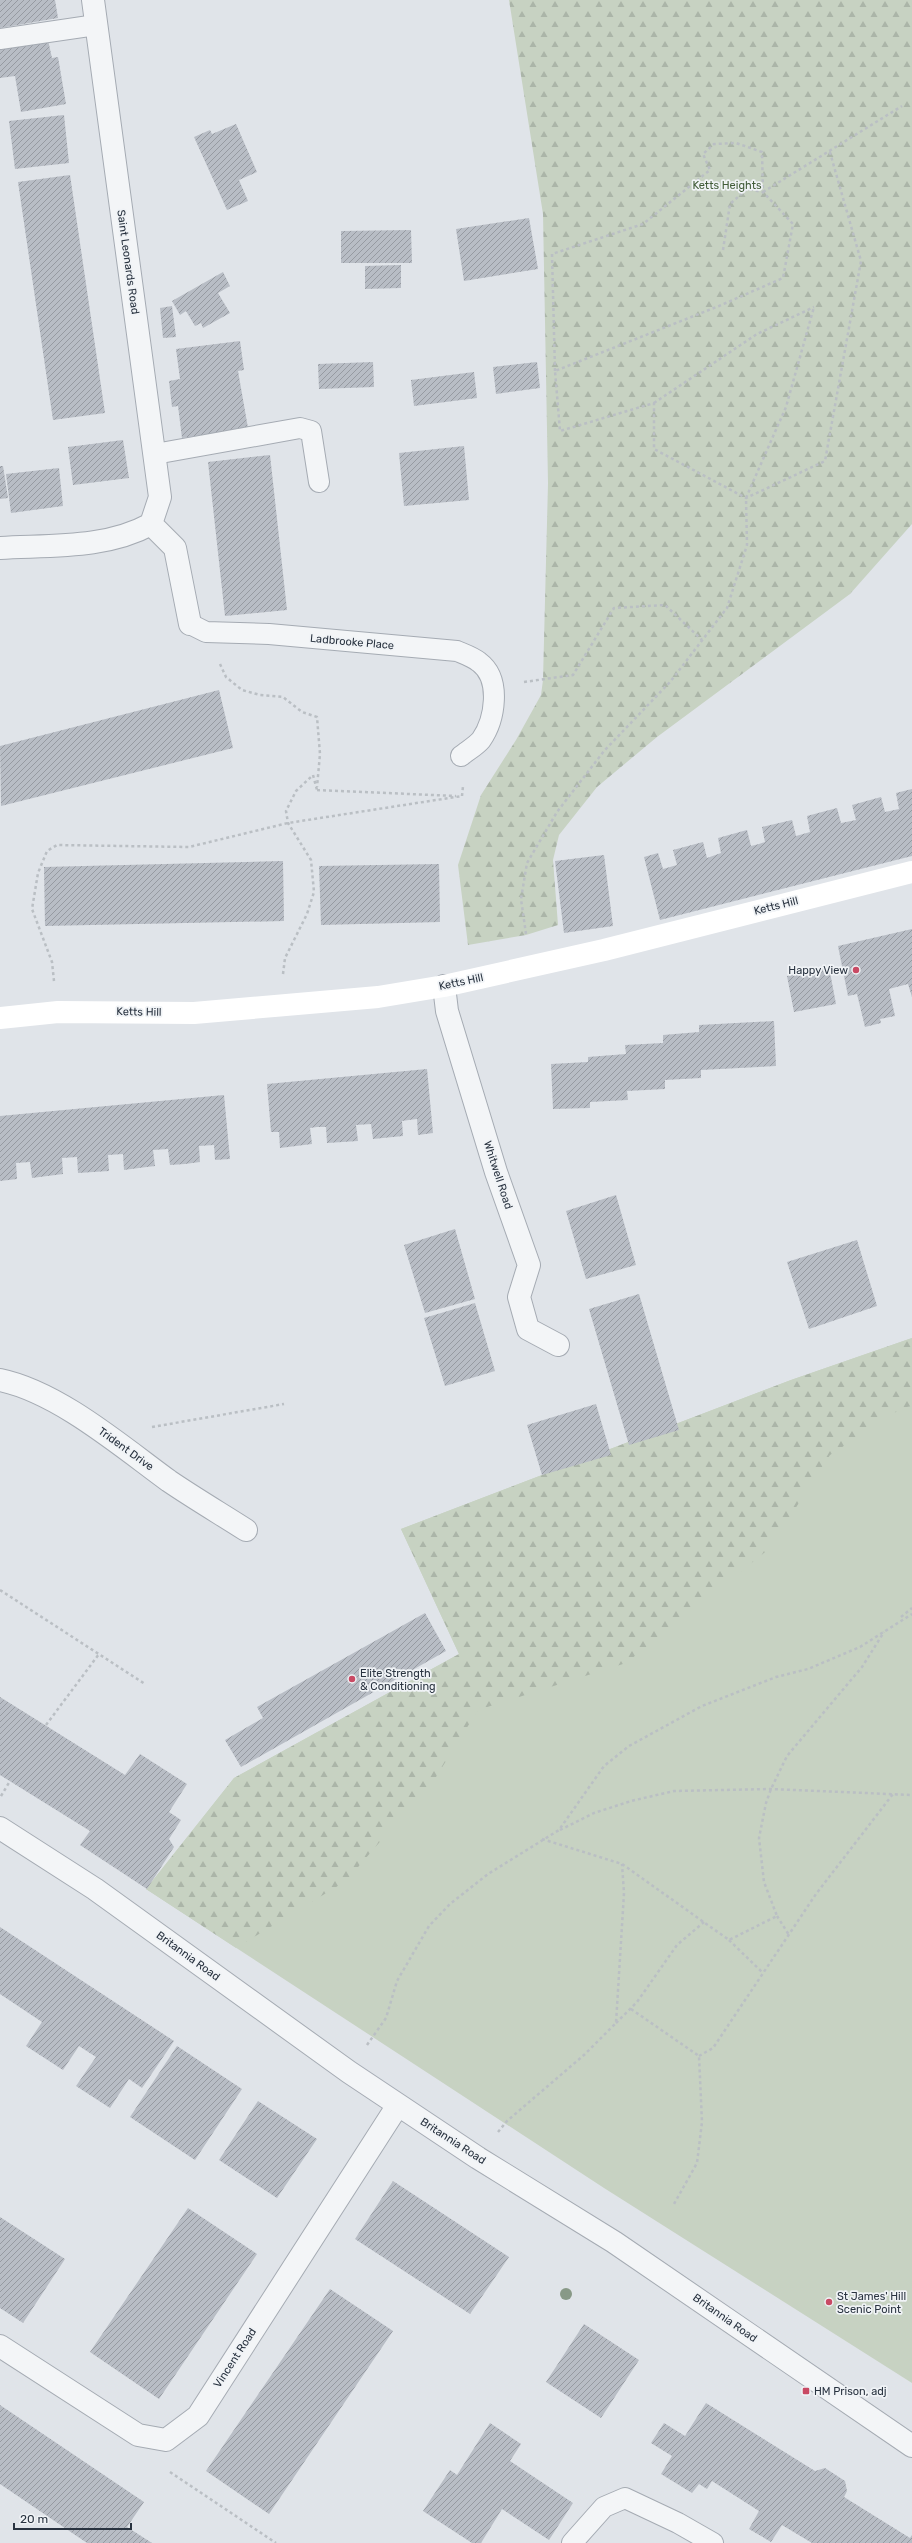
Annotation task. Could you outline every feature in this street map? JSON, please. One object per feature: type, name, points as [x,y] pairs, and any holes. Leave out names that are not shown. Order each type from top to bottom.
[{"type":"main road","name":"Ketts Hill","points":[[0,1018],[58,1012],[194,1013],[378,997],[444,986],[532,966],[912,872]]},
{"type":"street","name":"Saint Leonards Road","points":[[93,0],[160,497],[151,524]]},
{"type":"street","points":[[0,548],[107,541],[131,534],[151,524]]},
{"type":"street","name":"Ladbrooke Place","points":[[151,524],[175,548],[190,624]]},
{"type":"street","name":"Whitwell Road","points":[[444,986],[447,1011],[496,1172],[529,1265],[519,1297],[528,1329],[558,1345]]},
{"type":"street","name":"Trident Drive","points":[[0,1380],[14,1383],[75,1413],[171,1482],[246,1530]]},
{"type":"street","name":"Britannia Road","points":[[0,1828],[95,1889],[349,2072],[478,2158],[614,2242],[912,2446]]},
{"type":"street","name":"Vincent Road","points":[[166,2440],[198,2416],[398,2105]]},
{"type":"street","points":[[0,2346],[138,2435],[166,2440]]},
{"type":"lane","points":[[0,39],[96,25]]},
{"type":"lane","points":[[155,454],[300,428],[312,431],[319,482]]},
{"type":"lane","name":"Ladbrooke Place","points":[[190,624],[206,632],[269,634],[457,651],[479,661],[488,671],[494,686]]},
{"type":"lane","points":[[461,756],[480,741],[490,722],[494,686]]},
{"type":"lane","points":[[572,2543],[604,2507],[625,2498],[678,2523],[713,2543]]},
{"type":"path","points":[[763,192],[829,149],[902,106]]},
{"type":"path","points":[[532,966],[521,899],[528,863],[557,812],[604,751],[670,682],[727,608],[747,545],[746,498],[786,407],[814,307],[757,334],[654,403],[560,431],[555,371],[552,254],[643,224],[710,170],[703,154],[714,144],[736,143],[762,152],[763,192]]},
{"type":"path","points":[[746,498],[825,461],[861,261],[829,149]]},
{"type":"path","points":[[555,371],[719,306],[783,278],[793,224],[763,192],[747,189],[730,204],[723,250]]},
{"type":"path","points":[[654,403],[654,449],[746,498]]},
{"type":"path","points":[[494,686],[573,675],[614,608],[665,605],[702,640]]},
{"type":"path","points":[[221,667],[226,677],[242,690],[260,695],[283,697],[302,712],[317,717],[320,754],[317,790]]},
{"type":"path","points":[[285,958],[307,914],[314,892],[311,860],[288,823],[286,812],[290,799],[313,775],[317,790]]},
{"type":"path","points":[[52,962],[32,909],[38,873],[47,851],[57,845],[189,847],[288,823],[462,796],[317,790]]},
{"type":"path","points":[[113,1440],[121,1432],[284,1404]]},
{"type":"path","points":[[0,1590],[145,1684]]},
{"type":"path","points":[[559,1830],[604,1766],[629,1746],[702,1706],[763,1682],[808,1669],[860,1647],[886,1629],[912,1608]]},
{"type":"path","points":[[789,1935],[777,1916],[764,1882],[760,1838],[766,1803],[771,1789],[787,1756],[862,1667],[886,1629],[912,1614]]},
{"type":"path","points":[[46,1725],[99,1654]]},
{"type":"path","points":[[0,1797],[10,1781]]},
{"type":"path","points":[[349,2072],[386,2018],[397,1981],[429,1926],[450,1904],[488,1874],[542,1839],[559,1830],[602,1810],[674,1791],[771,1789],[912,1795]]},
{"type":"path","points":[[699,2056],[713,2048],[816,1894],[893,1794]]},
{"type":"path","points":[[542,1839],[622,1864],[729,1940],[763,1974]]},
{"type":"path","points":[[616,2023],[624,1893],[622,1864]]},
{"type":"path","points":[[729,1940],[777,1916]]},
{"type":"path","points":[[478,2158],[507,2121],[584,2055],[631,2009],[677,1945],[704,1922]]},
{"type":"path","points":[[631,2009],[699,2056]]},
{"type":"path","points":[[674,2204],[697,2163],[702,2122],[699,2056]]},
{"type":"path","points":[[166,2440],[169,2472],[276,2543]]},
{"type":"green space","name":"Ketts Heights","points":[[509,0],[912,0],[912,524],[850,594],[657,737],[597,787],[559,835],[553,860],[558,925],[526,935],[468,945],[458,865],[481,795],[516,740],[541,695],[543,680],[548,483],[543,214]]},
{"type":"green space","points":[[912,1338],[912,2383],[604,2188],[146,1889],[234,1778],[459,1654],[401,1529],[791,1380]]},
{"type":"green space","points":[[912,1338],[912,1406],[902,1408],[830,1455],[769,1549],[626,1663],[478,1710],[436,1777],[346,1881],[236,1948],[146,1889],[234,1778],[459,1654],[401,1529],[791,1380]]},
{"type":"building","points":[[0,0],[55,0],[58,18],[0,28]]},
{"type":"building","points":[[48,40],[52,58],[58,57],[66,104],[21,112],[15,76],[0,78],[0,49]]},
{"type":"building","points":[[64,115],[69,163],[15,169],[9,121]]},
{"type":"building","points":[[236,124],[257,172],[239,180],[248,201],[227,210],[194,137],[210,130],[212,134]]},
{"type":"building","points":[[70,175],[105,413],[53,420],[18,182]]},
{"type":"building","points":[[529,218],[538,269],[464,281],[456,229]]},
{"type":"building","points":[[411,230],[412,263],[341,263],[341,231]]},
{"type":"building","points":[[401,265],[401,288],[365,289],[365,266]]},
{"type":"building","points":[[223,272],[230,286],[218,293],[230,313],[203,328],[201,323],[195,326],[186,311],[180,315],[172,301]]},
{"type":"building","points":[[172,306],[176,337],[163,338],[160,308]]},
{"type":"building","points":[[240,341],[244,370],[238,371],[248,428],[182,438],[178,406],[172,407],[169,381],[180,379],[176,349]]},
{"type":"building","points":[[373,362],[374,387],[319,389],[318,364]]},
{"type":"building","points":[[537,362],[540,388],[496,394],[493,367]]},
{"type":"building","points":[[474,372],[477,398],[414,406],[411,380]]},
{"type":"building","points":[[123,440],[129,478],[73,485],[68,447]]},
{"type":"building","points":[[464,446],[469,500],[404,506],[399,453]]},
{"type":"building","points":[[270,455],[287,610],[225,616],[208,462]]},
{"type":"building","points":[[0,466],[3,466],[8,498],[0,499]]},
{"type":"building","points":[[59,468],[63,506],[11,513],[6,474]]},
{"type":"building","points":[[219,690],[233,748],[1,806],[0,746]]},
{"type":"building","points":[[912,789],[912,856],[660,920],[644,857],[658,853],[663,869],[677,865],[673,850],[703,842],[707,858],[721,853],[718,838],[747,830],[751,846],[765,842],[762,827],[792,820],[796,836],[810,832],[807,816],[837,808],[841,823],[856,820],[852,805],[881,797],[885,812],[899,809],[896,793]]},
{"type":"building","points":[[604,855],[613,926],[564,933],[555,861]]},
{"type":"building","points":[[283,861],[284,921],[45,926],[44,867]]},
{"type":"building","points":[[439,864],[440,922],[321,925],[319,866]]},
{"type":"building","points":[[912,929],[912,997],[908,984],[889,989],[895,1016],[880,1019],[881,1023],[865,1027],[857,994],[848,996],[838,946]]},
{"type":"building","points":[[829,967],[836,1004],[794,1012],[787,976]]},
{"type":"building","points":[[774,1021],[776,1066],[701,1070],[701,1078],[665,1080],[665,1089],[627,1091],[628,1100],[590,1102],[590,1108],[553,1109],[551,1064],[588,1062],[588,1057],[626,1054],[625,1045],[663,1043],[663,1035],[699,1032],[699,1025]]},
{"type":"building","points":[[427,1069],[433,1133],[418,1135],[417,1119],[402,1121],[403,1136],[373,1139],[371,1124],[356,1125],[358,1141],[327,1143],[326,1127],[317,1127],[310,1128],[312,1144],[280,1148],[279,1132],[271,1132],[267,1084]]},
{"type":"building","points":[[224,1095],[230,1159],[215,1160],[214,1145],[199,1146],[200,1162],[170,1165],[168,1149],[153,1150],[155,1166],[124,1170],[123,1154],[108,1155],[109,1171],[78,1173],[77,1157],[62,1158],[63,1174],[32,1178],[30,1162],[16,1163],[17,1179],[0,1181],[0,1116]]},
{"type":"building","points":[[616,1195],[636,1265],[586,1279],[566,1211]]},
{"type":"building","points":[[455,1229],[475,1299],[425,1313],[404,1245]]},
{"type":"building","points":[[857,1240],[877,1306],[809,1329],[787,1262]]},
{"type":"building","points":[[639,1294],[679,1430],[629,1445],[589,1309]]},
{"type":"building","points":[[475,1303],[495,1371],[445,1386],[424,1318]]},
{"type":"building","points":[[596,1404],[611,1455],[542,1475],[527,1425]]},
{"type":"building","name":"Elite Strength & Conditioning","points":[[425,1613],[446,1651],[241,1767],[225,1740],[263,1718],[257,1707]]},
{"type":"building","points":[[0,1697],[125,1775],[140,1754],[187,1784],[169,1812],[181,1820],[169,1839],[174,1847],[147,1889],[80,1845],[90,1831],[0,1775]]},
{"type":"building","points":[[0,1927],[174,2041],[142,2088],[129,2079],[110,2108],[76,2086],[96,2057],[79,2046],[63,2070],[26,2046],[42,2022],[0,1994]]},
{"type":"building","points":[[177,2046],[242,2089],[195,2160],[130,2117]]},
{"type":"building","points":[[258,2101],[317,2139],[277,2198],[219,2160]]},
{"type":"building","points":[[393,2181],[509,2257],[470,2314],[355,2239]]},
{"type":"building","points":[[188,2208],[257,2254],[159,2399],[90,2352]]},
{"type":"building","points":[[0,2217],[65,2259],[23,2323],[0,2308]]},
{"type":"building","points":[[330,2289],[393,2331],[269,2514],[206,2471]]},
{"type":"building","points":[[584,2324],[639,2360],[601,2418],[546,2382]]},
{"type":"building","points":[[706,2403],[815,2471],[825,2468],[845,2481],[847,2491],[844,2497],[910,2538],[912,2535],[912,2543],[812,2543],[782,2525],[771,2542],[749,2529],[759,2511],[712,2481],[707,2489],[699,2484],[692,2493],[661,2474],[672,2456],[651,2443],[664,2423],[685,2436]]},
{"type":"building","points":[[0,2405],[144,2502],[127,2527],[152,2543],[87,2543],[0,2484]]},
{"type":"building","points":[[490,2423],[521,2444],[510,2461],[573,2503],[549,2540],[502,2509],[481,2543],[472,2543],[423,2511],[450,2470],[457,2475]]},
{"type":"place","name":"Happy View","points":[[856,970]]},
{"type":"place","name":"Elite Strength & Conditioning","points":[[352,1679]]},
{"type":"place","name":"St James' Hill Scenic Point","points":[[829,2302]]},
{"type":"place","name":"HM Prison, adj","points":[[806,2391]]}]
